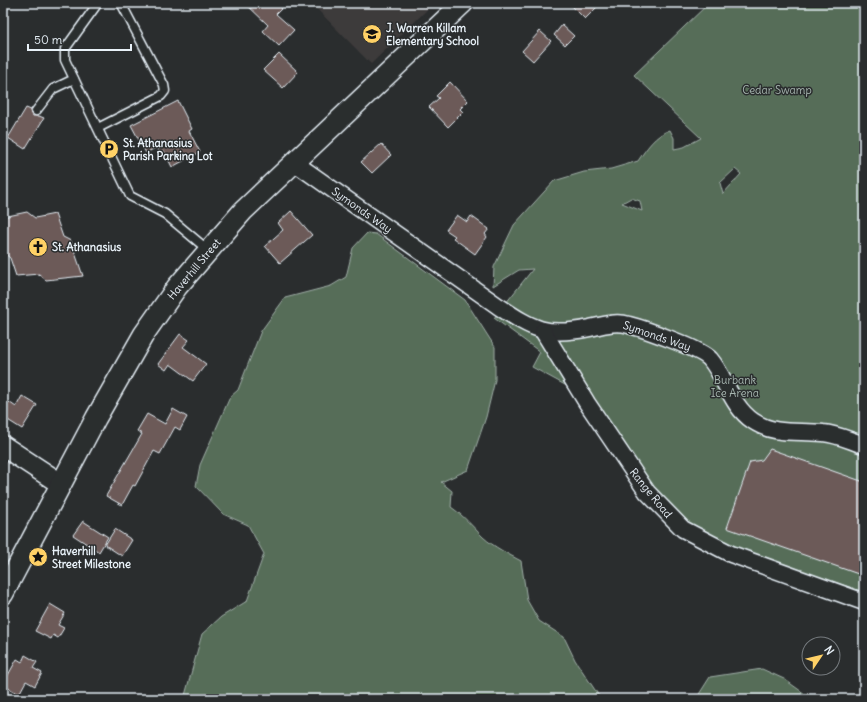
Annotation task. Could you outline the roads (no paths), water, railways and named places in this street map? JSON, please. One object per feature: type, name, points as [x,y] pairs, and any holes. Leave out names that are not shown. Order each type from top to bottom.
[{"type":"street","name":"Haverhill Street","points":[[3,594],[96,418],[148,329],[177,287],[208,250],[244,212],[463,3]]},
{"type":"street","name":"Symonds Way","points":[[295,163],[520,321],[543,331],[562,333],[617,323],[631,325],[694,348],[705,354],[716,368],[739,407],[747,416],[764,427],[785,432],[829,433],[864,445]]},
{"type":"street","name":"Range Road","points":[[543,331],[596,416],[647,492],[683,529],[732,554],[864,602]]},
{"type":"street","points":[[3,446],[61,484]]},
{"type":"lane","points":[[98,3],[65,51],[64,58],[130,196],[165,214],[208,250]]},
{"type":"lane","points":[[98,128],[161,96],[165,92],[164,85],[121,3]]},
{"type":"lane","points":[[36,111],[53,89],[74,79]]},
{"type":"place","name":"J. Warren Killam Elementary School","points":[[372,34]]},
{"type":"place","name":"St. Athanasius Parish Parking Lot","points":[[109,149]]},
{"type":"place","name":"St. Athanasius","points":[[38,247]]},
{"type":"place","name":"Haverhill Street Milestone","points":[[38,557]]},
{"type":"park label","name":"Cedar Swamp","points":[[777,90]]},
{"type":"park label","name":"Burbank Ice Arena","points":[[735,386]]}]
